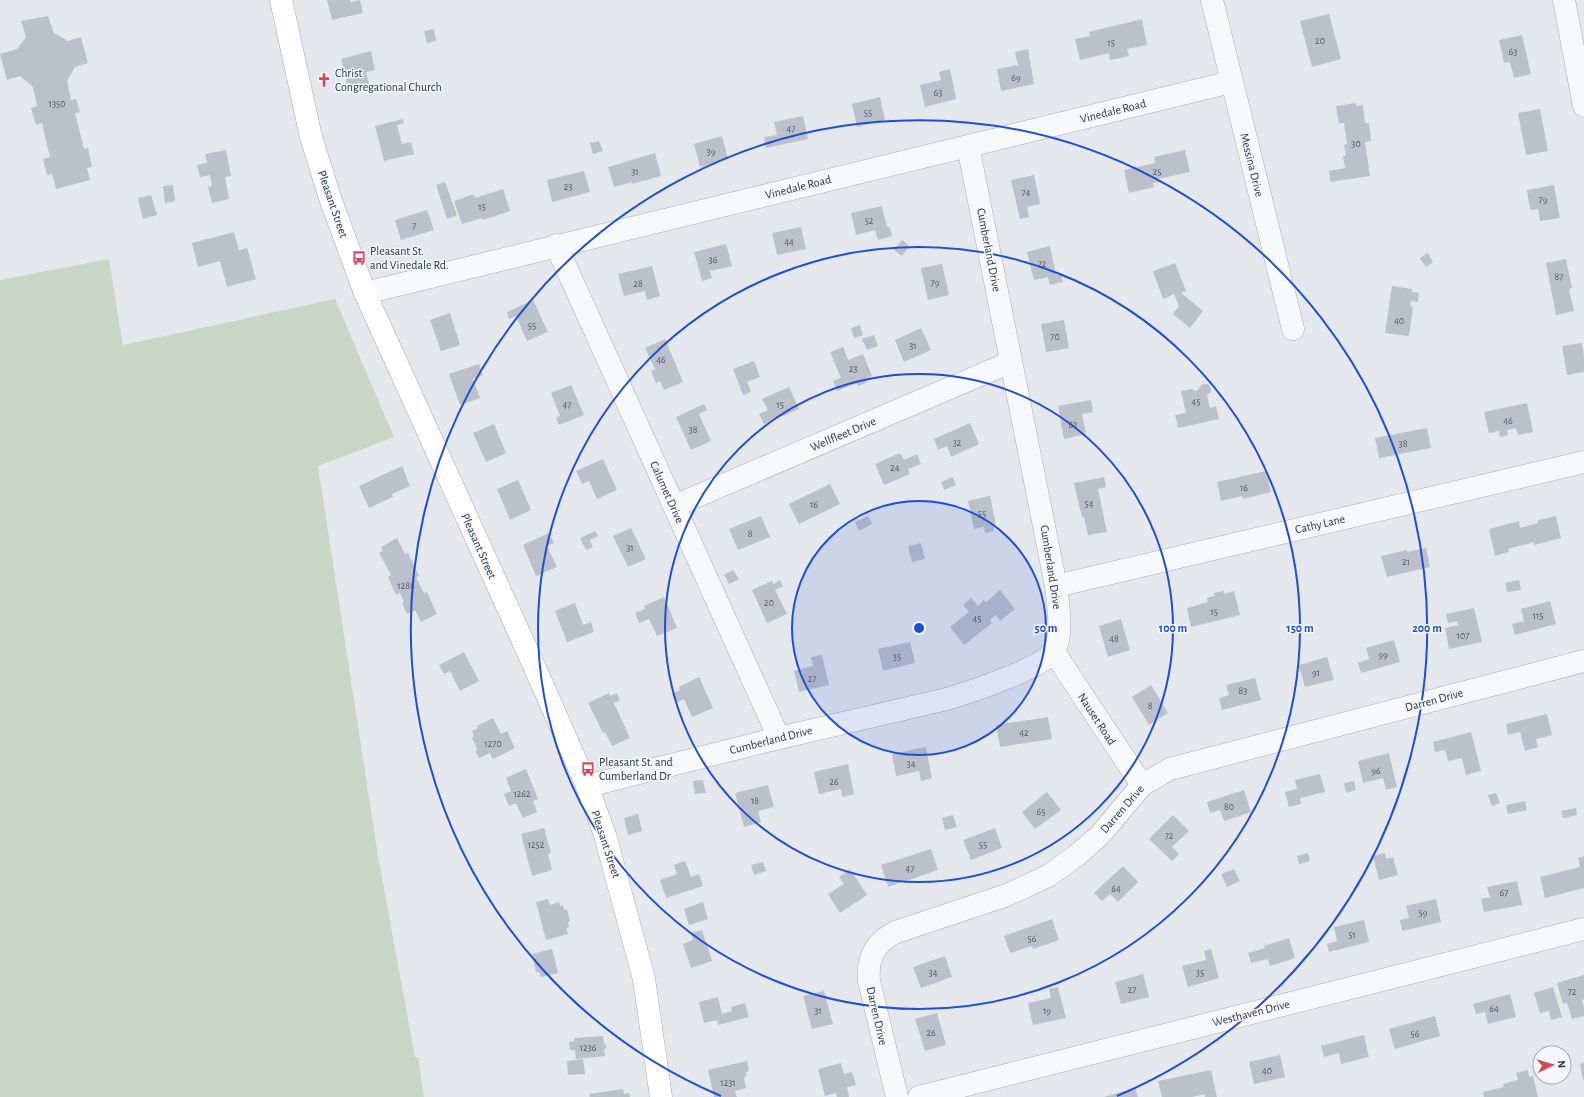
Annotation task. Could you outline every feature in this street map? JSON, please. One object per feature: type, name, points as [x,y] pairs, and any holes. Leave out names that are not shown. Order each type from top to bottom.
[{"type":"main road","name":"Pleasant Street","points":[[281,0],[311,137],[330,198],[365,293],[587,786],[607,842],[644,979],[661,1097]]},
{"type":"street","name":"Messina Drive","points":[[1212,0],[1293,329]]},
{"type":"street","points":[[1564,0],[1584,106]]},
{"type":"street","name":"Vinedale Road","points":[[365,293],[1231,82]]},
{"type":"street","name":"Cumberland Drive","points":[[587,786],[967,693],[1032,667],[1054,652],[1058,638],[1059,620],[1056,586],[968,146]]},
{"type":"street","name":"Calumet Drive","points":[[556,246],[779,738]]},
{"type":"street","name":"Wellfleet Drive","points":[[674,506],[1011,362]]},
{"type":"street","name":"Cathy Lane","points":[[1056,586],[1584,462]]},
{"type":"street","name":"Nauset Road","points":[[1054,652],[1142,785]]},
{"type":"street","name":"Darren Drive","points":[[896,1097],[869,981],[869,964],[874,949],[884,939],[896,932],[1007,895],[1048,876],[1071,860],[1100,835],[1142,785],[1161,773],[1182,765],[1584,661]]},
{"type":"street","name":"Westhaven Drive","points":[[919,1097],[1584,929]]},
{"type":"green space","points":[[109,259],[123,345],[335,299],[394,437],[318,466],[378,856],[415,1057],[418,1057],[424,1097],[0,1097],[0,280]]},
{"type":"building","points":[[327,0],[350,0],[351,2],[360,0],[363,13],[332,20]]},
{"type":"building","points":[[1329,14],[1341,59],[1312,67],[1300,21]]},
{"type":"building","points":[[48,16],[54,33],[68,41],[81,37],[88,63],[75,67],[67,81],[71,100],[76,99],[80,112],[75,113],[84,149],[88,148],[92,167],[87,168],[90,180],[56,189],[52,174],[47,175],[43,159],[50,157],[42,123],[36,125],[31,108],[37,106],[33,87],[20,76],[7,80],[0,54],[17,49],[26,37],[21,21]]},
{"type":"building","points":[[1142,19],[1147,45],[1127,49],[1129,56],[1110,60],[1109,53],[1080,60],[1075,39],[1090,36],[1089,32]]},
{"type":"building","points":[[434,29],[436,41],[427,43],[424,31]]},
{"type":"building","points":[[1522,35],[1531,74],[1514,78],[1510,62],[1504,63],[1499,40]]},
{"type":"building","points":[[1028,49],[1034,84],[1001,91],[997,69],[1018,65],[1015,52]]},
{"type":"building","points":[[371,51],[375,70],[366,72],[370,87],[349,92],[341,59]]},
{"type":"building","points":[[950,69],[956,99],[925,107],[920,85],[941,80],[939,72]]},
{"type":"building","points":[[880,97],[885,120],[857,127],[852,104]]},
{"type":"building","points":[[1356,103],[1356,106],[1363,105],[1365,123],[1369,123],[1371,141],[1365,142],[1370,176],[1330,182],[1329,171],[1345,168],[1343,156],[1346,155],[1344,145],[1347,144],[1344,123],[1339,124],[1336,106]]},
{"type":"building","points":[[1540,109],[1548,151],[1526,155],[1518,113]]},
{"type":"building","points":[[803,116],[808,139],[766,148],[764,137],[777,135],[774,122]]},
{"type":"building","points":[[403,119],[404,123],[397,125],[402,144],[411,142],[414,154],[384,161],[375,126]]},
{"type":"building","points":[[722,136],[728,159],[700,167],[694,144]]},
{"type":"building","points":[[599,141],[603,151],[593,154],[590,143]]},
{"type":"building","points":[[226,150],[231,176],[225,177],[229,199],[212,203],[208,187],[212,186],[210,175],[200,177],[197,165],[207,163],[205,154]]},
{"type":"building","points":[[1185,150],[1190,172],[1158,179],[1159,182],[1153,183],[1154,187],[1129,193],[1124,170],[1155,163],[1154,157]]},
{"type":"building","points":[[655,153],[661,176],[614,187],[608,167]]},
{"type":"building","points":[[584,171],[590,192],[552,202],[547,180]]},
{"type":"building","points":[[1034,175],[1040,204],[1027,207],[1029,217],[1020,219],[1011,180]]},
{"type":"building","points":[[445,182],[457,215],[447,219],[436,185]]},
{"type":"building","points":[[173,185],[175,201],[165,203],[163,186]]},
{"type":"building","points":[[1554,185],[1560,218],[1540,221],[1538,209],[1530,210],[1527,190]]},
{"type":"building","points":[[503,189],[510,211],[483,220],[482,218],[462,224],[454,201],[474,194],[475,198]]},
{"type":"building","points":[[151,195],[157,215],[143,219],[138,198]]},
{"type":"building","points":[[882,206],[887,227],[890,227],[892,236],[878,240],[875,230],[856,235],[851,213]]},
{"type":"building","points":[[427,210],[434,230],[401,240],[395,220]]},
{"type":"building","points":[[801,227],[806,249],[777,255],[772,233]]},
{"type":"building","points":[[234,232],[239,250],[247,248],[256,279],[227,287],[220,261],[198,267],[192,243]]},
{"type":"building","points":[[902,240],[909,246],[902,256],[894,250]]},
{"type":"building","points":[[726,244],[732,266],[710,271],[712,278],[702,281],[694,252]]},
{"type":"building","points":[[1050,246],[1056,275],[1061,274],[1063,282],[1050,285],[1048,277],[1034,280],[1027,252]]},
{"type":"building","points":[[1428,253],[1433,262],[1426,267],[1420,258]]},
{"type":"building","points":[[1566,259],[1572,288],[1569,289],[1574,311],[1556,315],[1546,263]]},
{"type":"building","points":[[1175,263],[1186,291],[1181,293],[1203,311],[1190,328],[1173,314],[1179,306],[1174,294],[1163,299],[1153,271]]},
{"type":"building","points":[[942,264],[949,295],[928,300],[921,268]]},
{"type":"building","points":[[652,266],[660,296],[647,300],[645,291],[624,296],[618,274]]},
{"type":"building","points":[[1392,286],[1412,289],[1412,292],[1419,293],[1418,302],[1411,301],[1410,306],[1413,307],[1409,336],[1385,333]]},
{"type":"building","points":[[533,300],[548,332],[527,341],[516,316],[509,319],[507,312]]},
{"type":"building","points":[[450,313],[460,345],[441,351],[430,320]]},
{"type":"building","points":[[1064,320],[1069,348],[1046,352],[1041,324]]},
{"type":"building","points":[[860,325],[863,335],[854,338],[851,328]]},
{"type":"building","points":[[921,328],[931,350],[904,362],[895,340]]},
{"type":"building","points":[[874,335],[878,346],[867,350],[862,339]]},
{"type":"building","points":[[665,339],[683,382],[664,390],[660,381],[656,383],[651,371],[655,369],[645,348]]},
{"type":"building","points":[[1582,343],[1584,372],[1567,375],[1562,346]]},
{"type":"building","points":[[843,347],[848,360],[863,354],[872,376],[864,379],[866,383],[858,386],[857,383],[837,391],[833,381],[841,378],[830,352]]},
{"type":"building","points":[[754,361],[760,377],[747,382],[751,392],[743,395],[733,369]]},
{"type":"building","points":[[479,364],[483,375],[473,379],[480,398],[460,405],[449,374]]},
{"type":"building","points":[[1208,384],[1211,389],[1210,393],[1207,395],[1210,408],[1216,406],[1219,419],[1178,428],[1175,415],[1186,413],[1181,391],[1193,389],[1194,391],[1198,390],[1201,385]]},
{"type":"building","points":[[571,385],[584,415],[559,425],[556,418],[560,416],[551,393]]},
{"type":"building","points":[[789,387],[799,409],[764,424],[759,414],[768,410],[762,399]]},
{"type":"building","points":[[1091,400],[1093,412],[1082,414],[1086,434],[1064,439],[1058,406]]},
{"type":"building","points":[[1527,403],[1533,432],[1518,435],[1516,428],[1507,430],[1508,435],[1500,437],[1499,431],[1489,433],[1484,412]]},
{"type":"building","points":[[704,404],[707,410],[699,414],[711,441],[691,450],[676,417]]},
{"type":"building","points":[[970,423],[979,444],[951,457],[947,446],[938,450],[934,439]]},
{"type":"building","points":[[494,424],[506,453],[486,462],[473,433]]},
{"type":"building","points":[[1427,428],[1431,448],[1379,458],[1375,438]]},
{"type":"building","points":[[900,453],[904,460],[917,454],[921,464],[908,469],[910,474],[884,485],[875,464]]},
{"type":"building","points":[[603,459],[617,490],[597,499],[589,481],[582,484],[576,471]]},
{"type":"building","points":[[402,466],[410,486],[392,494],[393,497],[369,508],[359,486]]},
{"type":"building","points":[[1266,471],[1271,492],[1243,499],[1242,496],[1221,501],[1217,482]]},
{"type":"building","points":[[953,477],[956,485],[944,490],[941,482]]},
{"type":"building","points":[[1104,477],[1106,487],[1098,489],[1107,532],[1088,535],[1074,483]]},
{"type":"building","points":[[518,480],[531,510],[510,520],[497,489]]},
{"type":"building","points":[[830,484],[840,504],[799,524],[789,504]]},
{"type":"building","points":[[990,496],[996,526],[993,526],[994,531],[985,533],[984,527],[974,529],[968,501]]},
{"type":"building","points":[[761,516],[770,537],[738,550],[729,529]]},
{"type":"building","points":[[868,516],[872,524],[859,531],[855,522]]},
{"type":"building","points":[[1556,516],[1561,538],[1534,545],[1534,542],[1508,549],[1509,552],[1495,556],[1489,529],[1519,521],[1520,528],[1538,523],[1538,520]]},
{"type":"building","points":[[631,528],[646,559],[628,567],[613,536]]},
{"type":"building","points":[[595,531],[598,536],[590,540],[593,547],[586,550],[580,538]]},
{"type":"building","points":[[549,533],[554,543],[547,546],[557,567],[536,576],[523,545]]},
{"type":"building","points":[[397,538],[405,554],[408,553],[419,576],[416,577],[424,593],[427,592],[437,614],[421,622],[415,610],[407,614],[402,603],[404,602],[400,593],[396,595],[388,577],[391,575],[379,553],[383,551],[381,547]]},
{"type":"building","points":[[921,543],[925,559],[912,562],[908,546]]},
{"type":"building","points":[[1426,548],[1430,567],[1387,577],[1381,556],[1407,550],[1407,552]]},
{"type":"building","points":[[733,570],[739,579],[729,584],[724,575]]},
{"type":"building","points":[[780,580],[783,586],[775,590],[787,614],[767,623],[752,590],[772,581],[773,584]]},
{"type":"building","points":[[1519,580],[1521,590],[1507,592],[1505,583]]},
{"type":"building","points":[[1000,590],[1015,609],[1000,621],[996,615],[990,620],[992,623],[964,645],[950,627],[969,612],[963,605],[971,598],[978,606],[984,600],[986,602]]},
{"type":"building","points":[[1224,591],[1224,594],[1234,591],[1240,615],[1191,627],[1187,608],[1208,602],[1207,598],[1215,596],[1214,593]]},
{"type":"building","points":[[664,597],[677,628],[657,636],[649,619],[639,623],[635,613],[645,609],[644,606]]},
{"type":"building","points":[[1550,601],[1556,624],[1515,635],[1512,624],[1524,621],[1521,609]]},
{"type":"building","points":[[575,603],[583,625],[591,622],[594,632],[567,642],[555,611]]},
{"type":"building","points":[[1474,608],[1482,642],[1449,649],[1445,628],[1458,625],[1457,621],[1448,623],[1446,614]]},
{"type":"building","points":[[1121,619],[1130,650],[1108,657],[1099,626]]},
{"type":"building","points":[[1394,640],[1400,662],[1361,673],[1358,663],[1369,659],[1366,648]]},
{"type":"building","points":[[910,642],[915,663],[883,671],[878,649]]},
{"type":"building","points":[[464,652],[479,681],[460,691],[450,671],[444,674],[439,665]]},
{"type":"building","points":[[822,655],[829,685],[799,692],[794,671],[813,666],[811,657]]},
{"type":"building","points":[[1327,657],[1334,680],[1305,687],[1299,665]]},
{"type":"building","points":[[699,677],[713,708],[692,717],[684,699],[676,703],[672,694],[680,690],[679,687]]},
{"type":"building","points":[[1255,678],[1261,700],[1222,710],[1219,698],[1229,695],[1226,685]]},
{"type":"building","points":[[1151,685],[1168,713],[1149,725],[1132,697]]},
{"type":"building","points":[[609,693],[610,696],[617,693],[620,700],[614,703],[630,738],[612,746],[605,732],[603,733],[588,703]]},
{"type":"building","points":[[1547,714],[1552,735],[1536,739],[1538,747],[1525,751],[1520,732],[1508,735],[1506,724]]},
{"type":"building","points":[[1048,717],[1052,739],[1000,747],[996,725]]},
{"type":"building","points":[[493,718],[501,734],[507,731],[515,748],[493,759],[490,753],[479,758],[475,751],[478,750],[472,738],[474,736],[472,731],[478,728],[477,726]]},
{"type":"building","points":[[1471,732],[1481,771],[1466,775],[1462,758],[1448,761],[1445,750],[1435,752],[1433,742]]},
{"type":"building","points":[[926,747],[932,778],[921,781],[919,771],[896,776],[892,754]]},
{"type":"building","points":[[1389,753],[1397,787],[1386,790],[1383,778],[1363,783],[1358,761]]},
{"type":"building","points":[[848,764],[854,794],[842,797],[841,789],[819,794],[814,772]]},
{"type":"building","points":[[526,769],[538,799],[533,801],[537,812],[523,818],[516,803],[509,806],[504,794],[511,791],[506,778]]},
{"type":"building","points":[[1320,774],[1325,792],[1300,798],[1301,804],[1289,807],[1285,792],[1297,789],[1295,780]]},
{"type":"building","points":[[703,780],[706,793],[695,794],[693,781]]},
{"type":"building","points":[[1354,781],[1356,790],[1346,793],[1344,783]]},
{"type":"building","points":[[768,785],[774,807],[758,811],[761,822],[744,827],[735,793]]},
{"type":"building","points":[[1244,790],[1251,812],[1224,821],[1220,810],[1210,813],[1207,802]]},
{"type":"building","points":[[1047,792],[1061,810],[1035,829],[1022,812]]},
{"type":"building","points":[[1496,793],[1500,803],[1492,806],[1488,795]]},
{"type":"building","points":[[1525,801],[1527,810],[1508,814],[1506,805]]},
{"type":"building","points":[[1576,808],[1577,815],[1563,818],[1561,811]]},
{"type":"building","points":[[638,814],[642,831],[628,835],[624,818]]},
{"type":"building","points":[[953,815],[957,827],[945,830],[942,818]]},
{"type":"building","points":[[1173,815],[1189,831],[1172,847],[1179,854],[1172,861],[1149,839]]},
{"type":"building","points":[[544,828],[551,853],[548,854],[552,870],[532,876],[521,834]]},
{"type":"building","points":[[995,828],[1002,848],[971,860],[963,840]]},
{"type":"building","points":[[931,849],[938,870],[888,887],[881,865]]},
{"type":"building","points":[[1308,853],[1310,861],[1299,864],[1297,856]]},
{"type":"building","points":[[1385,853],[1386,859],[1393,857],[1398,875],[1379,880],[1373,856]]},
{"type":"building","points":[[1584,856],[1584,888],[1545,898],[1540,877],[1580,867],[1578,858]]},
{"type":"building","points":[[685,861],[691,877],[699,874],[703,886],[666,898],[660,880],[677,874],[674,865]]},
{"type":"building","points":[[763,862],[766,871],[754,875],[751,865]]},
{"type":"building","points":[[1123,866],[1138,882],[1118,902],[1110,894],[1102,901],[1094,893]]},
{"type":"building","points":[[850,869],[867,895],[840,913],[828,894],[844,884],[839,877]]},
{"type":"building","points":[[1234,869],[1240,881],[1227,887],[1221,874]]},
{"type":"building","points":[[1517,881],[1522,905],[1484,912],[1481,899],[1490,897],[1487,887]]},
{"type":"building","points":[[548,899],[550,905],[559,902],[560,906],[563,905],[564,910],[567,909],[570,921],[568,922],[569,927],[566,928],[568,934],[546,940],[536,902]]},
{"type":"building","points":[[1436,899],[1441,922],[1402,931],[1400,920],[1409,918],[1406,906]]},
{"type":"building","points":[[703,902],[708,919],[689,925],[684,909]]},
{"type":"building","points":[[1052,919],[1059,940],[1033,949],[1032,946],[1010,953],[1004,936]]},
{"type":"building","points":[[1364,920],[1369,942],[1329,952],[1327,944],[1337,941],[1334,927]]},
{"type":"building","points":[[702,930],[712,961],[691,968],[683,944],[693,940],[691,933]]},
{"type":"building","points":[[1289,938],[1295,958],[1270,966],[1268,959],[1251,963],[1248,953]]},
{"type":"building","points":[[552,949],[558,973],[541,977],[539,972],[536,972],[532,954]]},
{"type":"building","points":[[1211,949],[1219,978],[1188,987],[1182,966],[1206,960],[1204,951]]},
{"type":"building","points":[[945,956],[952,977],[921,988],[913,967]]},
{"type":"building","points":[[1143,974],[1149,997],[1121,1004],[1115,982]]},
{"type":"building","points":[[1584,975],[1584,999],[1582,1000],[1584,1016],[1572,1019],[1567,1003],[1563,1004],[1557,983]]},
{"type":"building","points":[[1058,987],[1066,1018],[1033,1025],[1028,1003],[1051,998],[1049,989]]},
{"type":"building","points":[[1553,987],[1562,1017],[1551,1020],[1549,1011],[1540,1013],[1534,993]]},
{"type":"building","points":[[824,991],[833,1024],[812,1029],[803,996]]},
{"type":"building","points":[[1510,994],[1516,1017],[1488,1024],[1485,1012],[1476,1014],[1473,1004]]},
{"type":"building","points":[[718,997],[722,1014],[732,1011],[731,1007],[745,1003],[749,1017],[718,1025],[717,1020],[704,1023],[699,1002]]},
{"type":"building","points":[[937,1013],[946,1045],[925,1051],[915,1019]]},
{"type":"building","points":[[1435,1016],[1440,1036],[1395,1049],[1389,1029]]},
{"type":"building","points":[[1364,1035],[1369,1057],[1341,1064],[1339,1053],[1324,1057],[1321,1046]]},
{"type":"building","points":[[603,1036],[604,1045],[606,1044],[606,1049],[604,1049],[605,1056],[576,1059],[575,1050],[570,1050],[569,1042],[575,1041],[574,1038]]},
{"type":"building","points":[[1280,1055],[1285,1077],[1254,1084],[1249,1062]]},
{"type":"building","points":[[583,1059],[585,1074],[568,1075],[567,1061]]},
{"type":"building","points":[[747,1061],[749,1071],[746,1072],[747,1076],[744,1077],[746,1088],[735,1091],[737,1097],[714,1097],[708,1070]]},
{"type":"building","points":[[841,1063],[844,1074],[852,1072],[856,1085],[847,1087],[849,1097],[837,1097],[836,1093],[825,1096],[818,1069]]},
{"type":"building","points":[[1584,1063],[1584,1080],[1583,1080],[1580,1064]]},
{"type":"building","points":[[1211,1070],[1217,1097],[1205,1097],[1205,1094],[1192,1097],[1162,1097],[1158,1081]]},
{"type":"building","points":[[1528,1070],[1529,1077],[1532,1076],[1532,1085],[1535,1085],[1538,1097],[1484,1097],[1483,1092],[1504,1087],[1503,1084],[1518,1080],[1516,1073]]},
{"type":"building","points":[[1135,1088],[1138,1097],[1104,1097]]},
{"type":"building","points":[[623,1089],[624,1094],[629,1093],[630,1097],[590,1097],[589,1094]]},
{"type":"place","name":"Christ Congregational Church","points":[[324,80]]},
{"type":"place","name":"Pleasant St. and Vinedale Rd.","points":[[359,258]]},
{"type":"place","name":"Pleasant St. and Cumberland Dr","points":[[588,769]]}]
